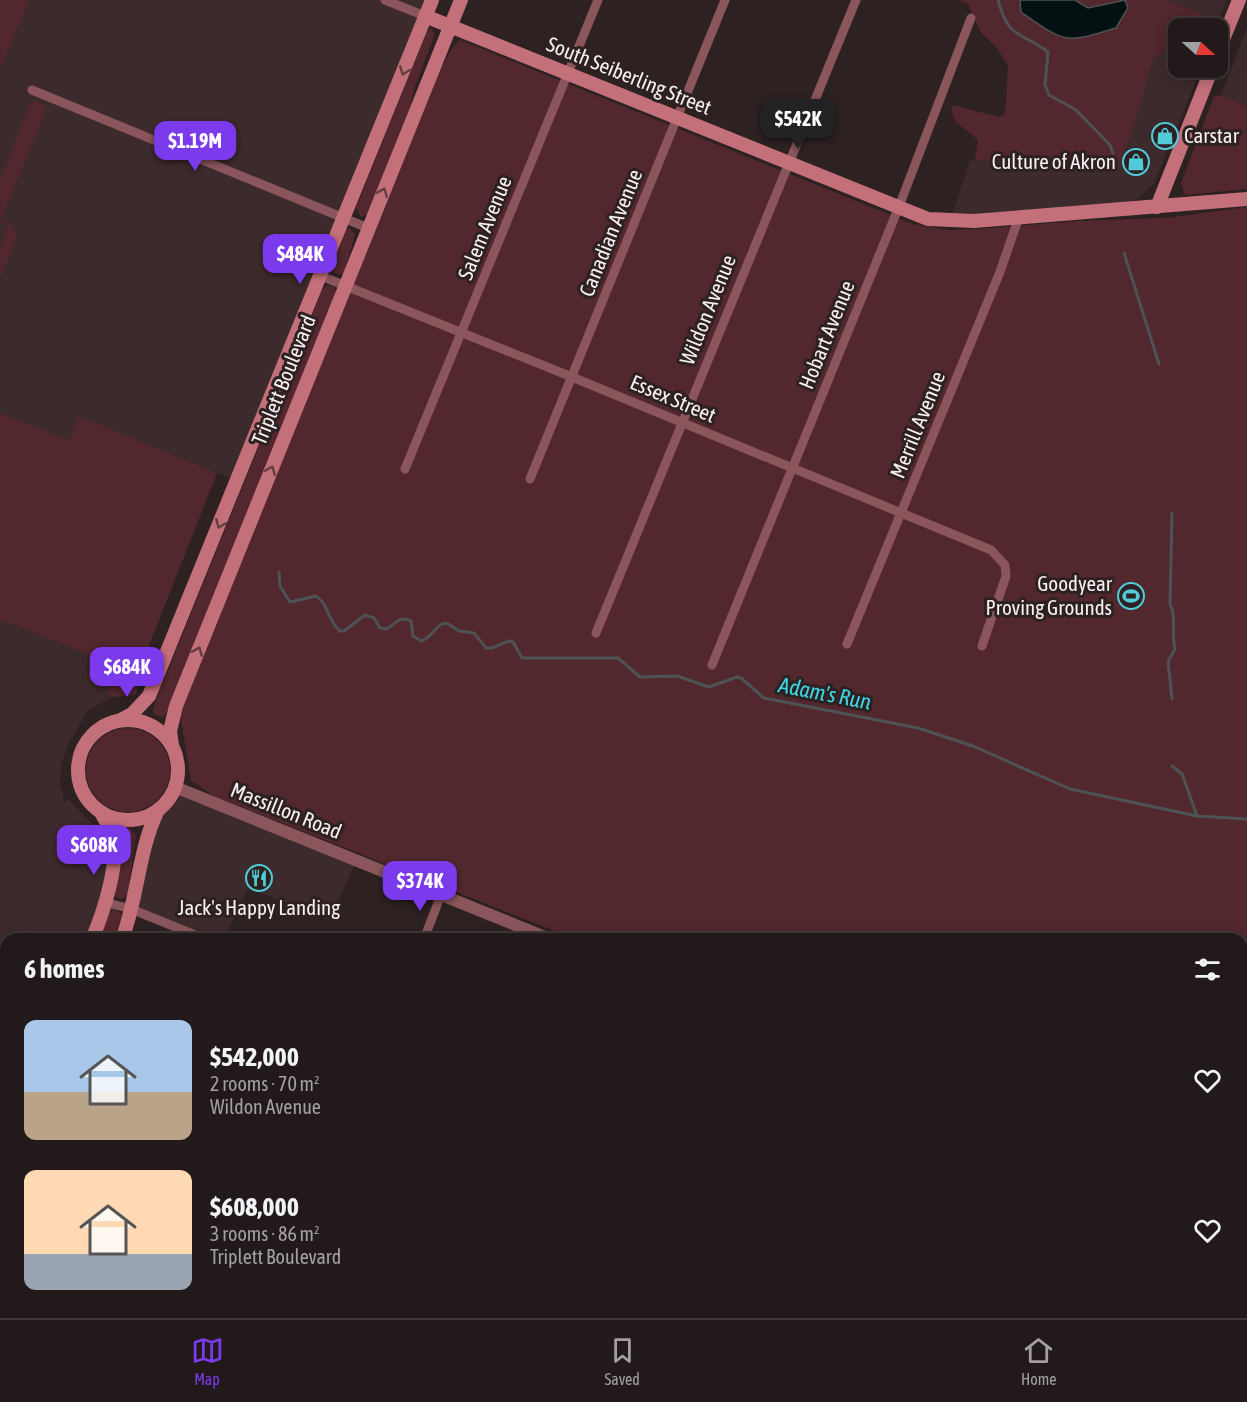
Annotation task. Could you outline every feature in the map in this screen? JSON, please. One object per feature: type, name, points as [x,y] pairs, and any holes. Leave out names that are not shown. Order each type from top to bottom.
[{"type":"main road","name":"Triplett Boulevard","points":[[121,720],[132,714],[149,696],[432,0]]},
{"type":"main road","name":"Triplett Boulevard","points":[[172,745],[170,731],[176,706],[461,0]]},
{"type":"main road","points":[[1228,27],[1239,0]]},
{"type":"main road","name":"South Seiberling Street","points":[[425,16],[898,209],[942,221],[1247,199]]},
{"type":"main road","points":[[1157,207],[1208,78]]},
{"type":"main road","points":[[121,720],[136,720],[163,733],[172,745],[178,766],[175,787],[168,801],[157,812],[141,819],[124,820],[101,812],[88,801],[81,788],[78,773],[79,758],[85,744],[106,724],[121,720]]},
{"type":"main road","points":[[94,933],[104,902],[113,857],[112,834],[101,812]]},
{"type":"main road","points":[[124,933],[133,910],[143,849],[157,812]]},
{"type":"street","name":"South Seiberling Street","points":[[385,0],[425,16]]},
{"type":"street","name":"Salem Avenue","points":[[405,469],[461,332],[494,259],[598,0]]},
{"type":"street","name":"Canadian Avenue","points":[[530,479],[725,0]]},
{"type":"street","name":"Wildon Avenue","points":[[596,633],[856,0]]},
{"type":"street","name":"Hobart Avenue","points":[[712,665],[898,209],[971,18]]},
{"type":"street","points":[[32,90],[368,228]]},
{"type":"street","name":"Merrill Avenue","points":[[847,644],[1011,246],[1020,217]]},
{"type":"street","name":"Essex Street","points":[[321,276],[572,376],[792,466],[902,514],[978,543],[997,554],[1005,565],[1006,576],[982,646]]},
{"type":"street","name":"Massillon Road","points":[[175,787],[535,933]]},
{"type":"street","points":[[426,933],[441,895]]},
{"type":"street","points":[[104,902],[133,910],[190,933]]},
{"type":"shaded area","points":[[0,0],[432,0],[238,480],[217,473],[138,673],[143,675],[135,695],[112,697],[87,711],[68,745],[61,765],[60,780],[64,802],[69,799],[107,840],[110,855],[107,882],[89,933],[0,933]]},
{"type":"shaded area","points":[[0,0],[29,0],[0,69]]},
{"type":"shaded area","points":[[959,0],[1166,0],[1211,18],[1168,18],[1168,50],[1153,59],[1121,161],[1112,169],[1087,162],[1052,164],[975,160],[978,140],[956,122],[951,111],[953,105],[999,117],[1005,114],[1008,65],[996,47],[981,33],[968,4]]},
{"type":"shaded area","points":[[1020,0],[1075,0],[1088,8],[1125,0],[1128,8],[1116,28],[1085,37],[1066,38],[1047,30],[1021,12]]},
{"type":"shaded area","points":[[1166,0],[1227,0],[1220,18],[1211,18]]},
{"type":"shaded area","points":[[431,28],[435,34],[414,89],[410,110],[369,213],[361,217],[356,208],[427,31]]},
{"type":"shaded area","points":[[1247,28],[1247,106],[1221,95]]},
{"type":"shaded area","points":[[460,40],[913,224],[948,230],[979,229],[1077,221],[1167,218],[1247,207],[1247,933],[560,933],[214,796],[191,780],[180,714],[425,102],[455,45]]},
{"type":"shaded area","points":[[1168,50],[1168,78],[1197,78],[1154,184],[1131,204],[951,218],[970,160],[1052,164],[1087,162],[1103,168],[1127,142],[1153,58]]},
{"type":"shaded area","points":[[1221,95],[1247,106],[1247,189],[1185,195],[1181,183],[1214,96]]},
{"type":"shaded area","points":[[36,101],[47,107],[1,219],[10,223],[17,236],[0,278],[0,247],[9,225],[0,221],[0,181],[30,103]]},
{"type":"shaded area","points":[[350,228],[355,234],[344,273],[338,275],[332,271],[333,267],[346,230]]},
{"type":"shaded area","points":[[327,285],[335,287],[336,293],[163,718],[154,714],[157,698],[322,290]]},
{"type":"shaded area","points":[[0,413],[69,440],[78,416],[217,473],[138,673],[143,675],[135,695],[112,697],[105,687],[87,679],[95,657],[3,620],[0,627]]},
{"type":"shaded area","points":[[120,728],[136,728],[152,735],[163,746],[170,762],[167,786],[158,800],[136,812],[120,812],[104,805],[93,794],[86,778],[86,762],[93,746],[104,735]]},
{"type":"shaded area","points":[[179,794],[355,864],[330,920],[248,888],[228,933],[201,933],[136,907],[150,844],[162,816]]},
{"type":"shaded area","points":[[130,828],[136,835],[128,894],[122,899],[116,897],[114,890],[121,832]]},
{"type":"shaded area","points":[[114,909],[122,914],[116,933],[101,933],[110,912]]},
{"type":"waterway","points":[[998,0],[1002,13],[1011,28],[1048,52],[1045,85],[1049,95],[1076,110],[1110,145],[1113,153]]},
{"type":"waterway","points":[[1124,253],[1159,364]]},
{"type":"waterway","points":[[1172,513],[1170,604],[1175,649],[1168,661],[1172,699]]},
{"type":"waterway","name":"Adam's Run","points":[[279,572],[280,586],[290,602],[316,596],[323,603],[340,631],[344,631],[365,615],[374,618],[380,628],[387,629],[398,620],[407,619],[411,621],[413,636],[421,641],[439,626],[447,623],[459,631],[474,633],[486,648],[509,641],[513,642],[522,658],[618,658],[640,677],[677,676],[709,687],[737,677],[764,698],[918,728],[973,746],[1070,789],[1197,816],[1247,819]]},
{"type":"waterway","points":[[1172,766],[1182,774],[1197,816]]},
{"type":"place","name":"Carstar","points":[[1165,136]]},
{"type":"place","name":"Culture of Akron","points":[[1136,162]]},
{"type":"place","name":"Goodyear Proving Grounds","points":[[1131,596]]},
{"type":"place","name":"Jack's Happy Landing","points":[[259,878]]}]
